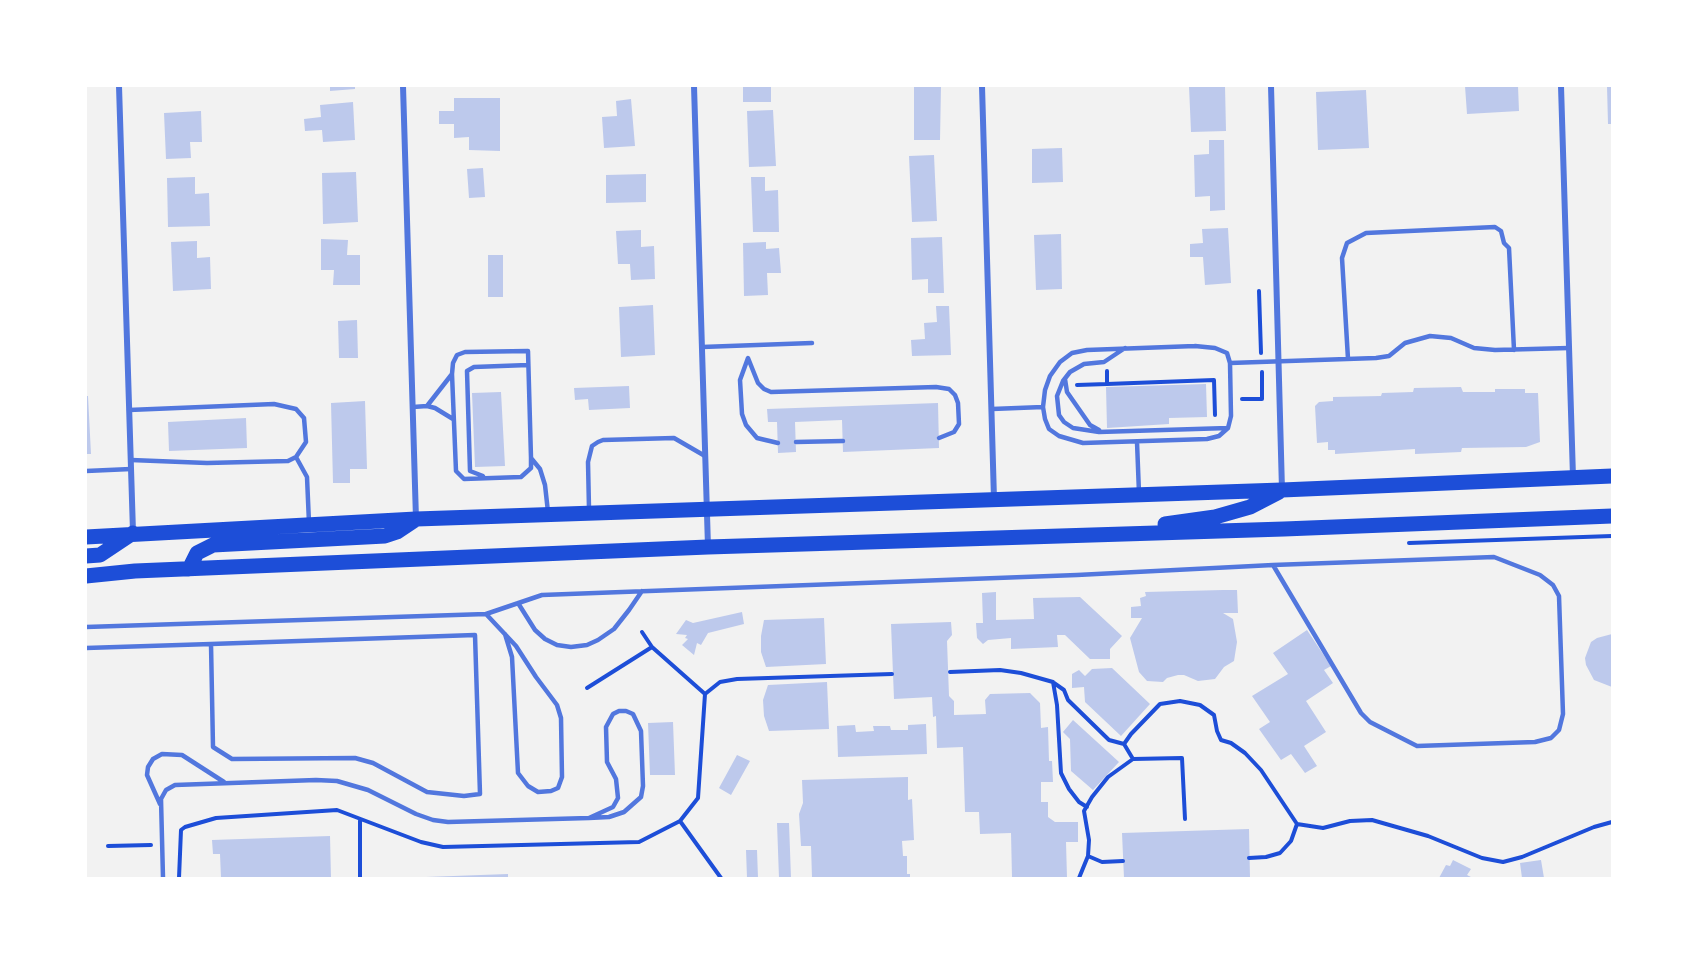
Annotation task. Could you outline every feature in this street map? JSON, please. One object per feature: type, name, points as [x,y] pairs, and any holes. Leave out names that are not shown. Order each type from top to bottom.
[{"type":"main road","points":[[86,537],[416,519],[994,501],[1612,476]]},
{"type":"main road","points":[[1084,536],[1215,517],[1250,507],[1282,490]]},
{"type":"main road","points":[[86,576],[189,569],[708,547],[1084,536],[1612,516]]},
{"type":"main road","points":[[189,569],[197,553],[213,545],[385,536],[397,532],[416,519]]},
{"type":"main road","points":[[86,556],[100,555],[133,533]]},
{"type":"street","points":[[119,86],[133,533]]},
{"type":"street","points":[[403,86],[416,519]]},
{"type":"street","points":[[694,86],[708,547]]},
{"type":"street","points":[[982,86],[994,501]]},
{"type":"street","points":[[1271,86],[1282,490]]},
{"type":"street","points":[[1561,86],[1573,477]]},
{"type":"lane","points":[[1348,358],[1342,258],[1347,243],[1365,233],[1495,227],[1501,231],[1504,243],[1509,248],[1514,350]]},
{"type":"lane","points":[[1230,363],[1389,356],[1405,343],[1430,336],[1451,338],[1474,348],[1495,350],[1569,348]]},
{"type":"lane","points":[[702,347],[812,343]]},
{"type":"lane","points":[[748,345],[748,358],[740,380],[742,414],[746,425],[757,438],[778,443]]},
{"type":"lane","points":[[1195,346],[1215,348],[1227,353],[1230,363],[1231,416],[1228,428],[1218,436],[1207,439],[1083,443],[1059,436],[1049,429],[1045,419],[1043,408],[1045,390],[1050,376],[1060,362],[1072,353],[1087,350],[1195,346]]},
{"type":"lane","points":[[1125,348],[1107,361],[1076,367],[1066,377],[1056,396],[1059,415],[1064,422],[1073,428],[1102,432],[1228,428]]},
{"type":"lane","points":[[528,351],[528,365],[531,468],[521,477],[464,479],[456,471],[453,419],[452,374],[453,363],[457,355],[465,352],[528,351]]},
{"type":"lane","points":[[748,358],[758,383],[771,392],[936,387],[949,389],[955,395],[958,404],[959,424],[954,432],[939,438]]},
{"type":"lane","points":[[492,478],[470,471],[466,371],[474,367],[528,365]]},
{"type":"lane","points":[[427,406],[452,374]]},
{"type":"lane","points":[[1066,377],[1067,392],[1090,425],[1102,432]]},
{"type":"lane","points":[[129,410],[274,404],[296,409],[304,418],[306,442],[296,457],[288,461],[207,464],[131,460]]},
{"type":"lane","points":[[413,407],[435,408],[453,419]]},
{"type":"lane","points":[[992,409],[1043,408]]},
{"type":"lane","points":[[589,514],[588,462],[592,446],[598,442],[674,438],[705,456]]},
{"type":"lane","points":[[796,442],[843,441]]},
{"type":"lane","points":[[1137,442],[1140,495]]},
{"type":"lane","points":[[296,457],[307,477],[309,524]]},
{"type":"lane","points":[[531,458],[540,470],[545,485],[548,515]]},
{"type":"lane","points":[[86,471],[131,469]]},
{"type":"lane","points":[[86,627],[486,614],[542,595],[1494,557],[1540,575],[1553,585],[1559,596],[1563,714],[1559,730],[1551,738],[1535,742],[1417,746],[1370,722],[1361,713],[1274,566]]},
{"type":"lane","points":[[518,603],[535,630],[545,639],[557,645],[571,647],[586,645],[598,640],[614,629],[642,591]]},
{"type":"lane","points":[[486,614],[516,645],[557,705],[561,718],[562,777],[558,788],[550,791],[538,792],[528,786],[518,773],[512,657],[505,634]]},
{"type":"lane","points":[[86,648],[475,635],[480,794],[464,796],[427,792],[373,763],[354,758],[232,759],[213,747],[211,644]]},
{"type":"lane","points":[[163,879],[160,805],[166,790],[175,785],[337,781],[368,790],[416,814],[448,822],[589,818],[609,817],[624,812],[641,797],[643,786],[641,730],[633,714],[627,711],[613,714],[606,727],[607,762],[616,779],[618,798],[613,807],[589,818]]},
{"type":"lane","points":[[160,805],[147,775],[148,766],[153,759],[162,754],[182,754],[226,783]]},
{"type":"path","points":[[1107,361],[1107,384]]},
{"type":"path","points":[[1065,385],[1214,380],[1215,415]]},
{"type":"path","points":[[642,632],[652,646],[705,694],[720,682],[737,679],[892,674]]},
{"type":"path","points":[[587,688],[652,646]]},
{"type":"path","points":[[950,672],[1000,670],[1022,673],[1053,682],[1064,690],[1068,700],[1109,740],[1124,744],[1134,759]]},
{"type":"path","points":[[1053,682],[1057,705],[1061,773],[1069,789],[1079,802],[1087,807]]},
{"type":"path","points":[[1124,744],[1160,704],[1182,701],[1200,705],[1214,715],[1221,740],[1231,743],[1245,753],[1261,770],[1297,824],[1323,828],[1350,821],[1372,820],[1428,836],[1482,858],[1503,862],[1522,857],[1594,826],[1612,822]]},
{"type":"path","points":[[1079,879],[1088,856],[1089,840],[1084,812],[1092,796],[1108,777],[1134,759],[1182,758],[1185,819]]},
{"type":"path","points":[[360,819],[360,879]]},
{"type":"path","points":[[680,821],[721,879]]},
{"type":"path","points":[[1249,858],[1280,853],[1291,841],[1297,824]]},
{"type":"path","points":[[108,846],[150,845],[182,830]]},
{"type":"path","points":[[1088,856],[1102,862],[1124,861]]},
{"type":"building","points":[[330,86],[355,86],[355,89],[330,91]]},
{"type":"building","points":[[743,86],[771,86],[771,102],[743,102]]},
{"type":"building","points":[[914,86],[941,86],[940,140],[914,140]]},
{"type":"building","points":[[1189,86],[1225,86],[1226,131],[1191,132]]},
{"type":"building","points":[[1465,86],[1518,86],[1519,111],[1467,114]]},
{"type":"building","points":[[1607,86],[1612,86],[1612,124],[1608,124]]},
{"type":"building","points":[[1366,90],[1369,148],[1318,150],[1316,92]]},
{"type":"building","points":[[454,98],[500,98],[500,151],[469,150],[469,137],[454,138],[454,124],[439,124],[439,111],[454,111]]},
{"type":"building","points":[[631,99],[635,146],[604,148],[602,117],[617,116],[616,101]]},
{"type":"building","points":[[353,102],[355,140],[323,142],[322,130],[305,131],[304,119],[321,117],[320,105]]},
{"type":"building","points":[[773,110],[776,166],[749,167],[747,111]]},
{"type":"building","points":[[201,111],[202,142],[190,142],[191,158],[166,159],[164,113]]},
{"type":"building","points":[[1209,140],[1224,140],[1225,210],[1210,211],[1210,196],[1195,197],[1194,155],[1209,154]]},
{"type":"building","points":[[1062,148],[1063,182],[1032,183],[1032,149]]},
{"type":"building","points":[[934,155],[937,221],[912,222],[909,156]]},
{"type":"building","points":[[483,168],[485,197],[469,198],[467,169]]},
{"type":"building","points":[[356,172],[358,222],[323,224],[322,173]]},
{"type":"building","points":[[646,174],[646,202],[606,203],[606,175]]},
{"type":"building","points":[[195,177],[195,194],[209,193],[210,226],[168,227],[167,178]]},
{"type":"building","points":[[751,177],[765,177],[765,191],[778,190],[779,232],[753,232]]},
{"type":"building","points":[[1228,228],[1231,283],[1205,285],[1203,257],[1190,257],[1190,244],[1203,243],[1202,229]]},
{"type":"building","points":[[641,230],[641,247],[654,246],[655,279],[631,280],[630,264],[618,264],[616,231]]},
{"type":"building","points":[[1061,234],[1062,289],[1036,290],[1034,235]]},
{"type":"building","points":[[942,237],[944,293],[928,293],[928,279],[912,280],[911,238]]},
{"type":"building","points":[[321,239],[348,240],[347,255],[360,255],[360,285],[333,285],[334,270],[321,270]]},
{"type":"building","points":[[197,241],[197,258],[210,257],[211,289],[173,291],[171,242]]},
{"type":"building","points":[[766,242],[766,249],[779,248],[781,273],[767,273],[768,295],[744,296],[743,243]]},
{"type":"building","points":[[488,255],[503,255],[503,297],[488,297]]},
{"type":"building","points":[[653,305],[655,355],[621,357],[619,307]]},
{"type":"building","points":[[936,306],[949,306],[951,355],[912,356],[911,340],[925,339],[924,323],[937,322]]},
{"type":"building","points":[[357,320],[358,358],[339,358],[338,321]]},
{"type":"building","points":[[1206,384],[1207,417],[1169,418],[1169,424],[1107,428],[1106,387]]},
{"type":"building","points":[[629,386],[630,408],[589,410],[588,399],[575,400],[574,388]]},
{"type":"building","points":[[1461,387],[1463,392],[1525,389],[1525,393],[1538,393],[1540,442],[1526,447],[1462,448],[1461,452],[1415,454],[1415,449],[1335,454],[1335,450],[1328,450],[1328,442],[1317,443],[1315,406],[1319,402],[1333,401],[1333,397],[1381,396],[1382,393],[1413,392],[1414,388]]},
{"type":"building","points":[[501,392],[505,466],[475,467],[472,393]]},
{"type":"building","points":[[86,396],[88,396],[91,454],[86,454]]},
{"type":"building","points":[[365,401],[367,469],[350,469],[350,483],[333,483],[331,403]]},
{"type":"building","points":[[938,403],[939,448],[843,452],[842,420],[795,422],[796,452],[778,453],[777,422],[768,422],[767,409]]},
{"type":"building","points":[[246,418],[247,448],[169,451],[168,422]]},
{"type":"building","points":[[1237,590],[1238,613],[1223,613],[1233,619],[1237,642],[1234,661],[1224,667],[1215,679],[1198,681],[1178,675],[1167,678],[1163,682],[1147,681],[1139,672],[1130,638],[1142,618],[1131,618],[1131,607],[1141,606],[1140,598],[1146,596],[1145,592]]},
{"type":"building","points":[[996,592],[996,620],[1034,619],[1033,598],[1080,597],[1122,636],[1110,649],[1110,659],[1090,659],[1065,635],[1057,635],[1058,647],[1011,649],[1011,638],[988,640],[983,644],[977,638],[976,623],[983,623],[982,593]]},
{"type":"building","points":[[742,612],[744,624],[708,633],[701,645],[697,643],[694,655],[682,645],[688,639],[685,638],[687,635],[676,634],[686,620],[693,623]]},
{"type":"building","points":[[824,618],[826,664],[766,667],[761,652],[764,620]]},
{"type":"building","points":[[951,622],[952,635],[947,641],[949,696],[954,701],[954,715],[986,714],[985,700],[990,694],[1030,693],[1040,703],[1041,728],[1048,727],[1049,761],[1052,761],[1053,782],[1041,782],[1041,802],[1048,802],[1048,817],[1055,822],[1078,822],[1078,842],[1066,842],[1067,878],[1012,878],[1011,833],[980,834],[979,812],[965,812],[963,747],[937,748],[936,716],[933,717],[932,697],[894,699],[891,624]]},
{"type":"building","points":[[1307,630],[1331,666],[1324,670],[1333,683],[1306,701],[1326,732],[1304,746],[1317,766],[1305,773],[1291,754],[1281,760],[1259,729],[1270,722],[1252,696],[1288,674],[1273,653]]},
{"type":"building","points":[[1612,634],[1612,687],[1594,680],[1585,658],[1591,642]]},
{"type":"building","points":[[1112,668],[1150,704],[1121,736],[1085,702],[1084,687],[1072,688],[1072,674],[1079,670],[1085,676],[1092,669]]},
{"type":"building","points":[[827,682],[829,729],[769,731],[764,716],[763,700],[768,685]]},
{"type":"building","points":[[1073,720],[1119,762],[1093,790],[1071,771],[1070,739],[1063,732]]},
{"type":"building","points":[[673,722],[675,775],[650,775],[648,723]]},
{"type":"building","points":[[926,724],[927,754],[838,757],[837,726],[855,725],[856,732],[874,731],[873,726],[890,726],[891,730],[908,730],[908,725]]},
{"type":"building","points":[[737,755],[750,761],[731,795],[719,788]]},
{"type":"building","points":[[908,777],[908,800],[912,799],[914,840],[902,841],[903,856],[907,856],[907,874],[910,874],[910,878],[812,878],[811,846],[801,846],[799,814],[803,803],[802,780]]},
{"type":"building","points":[[777,823],[789,823],[791,878],[779,878]]},
{"type":"building","points":[[1249,829],[1250,878],[1124,878],[1122,833]]},
{"type":"building","points":[[330,836],[331,878],[221,878],[220,854],[213,854],[212,840]]},
{"type":"building","points":[[746,850],[757,850],[758,878],[747,878]]},
{"type":"building","points":[[1453,860],[1471,869],[1467,875],[1473,878],[1439,878],[1446,865],[1450,866]]},
{"type":"building","points":[[1541,860],[1544,878],[1522,878],[1520,863]]},
{"type":"building","points":[[508,874],[508,878],[426,878],[426,877]]}]
